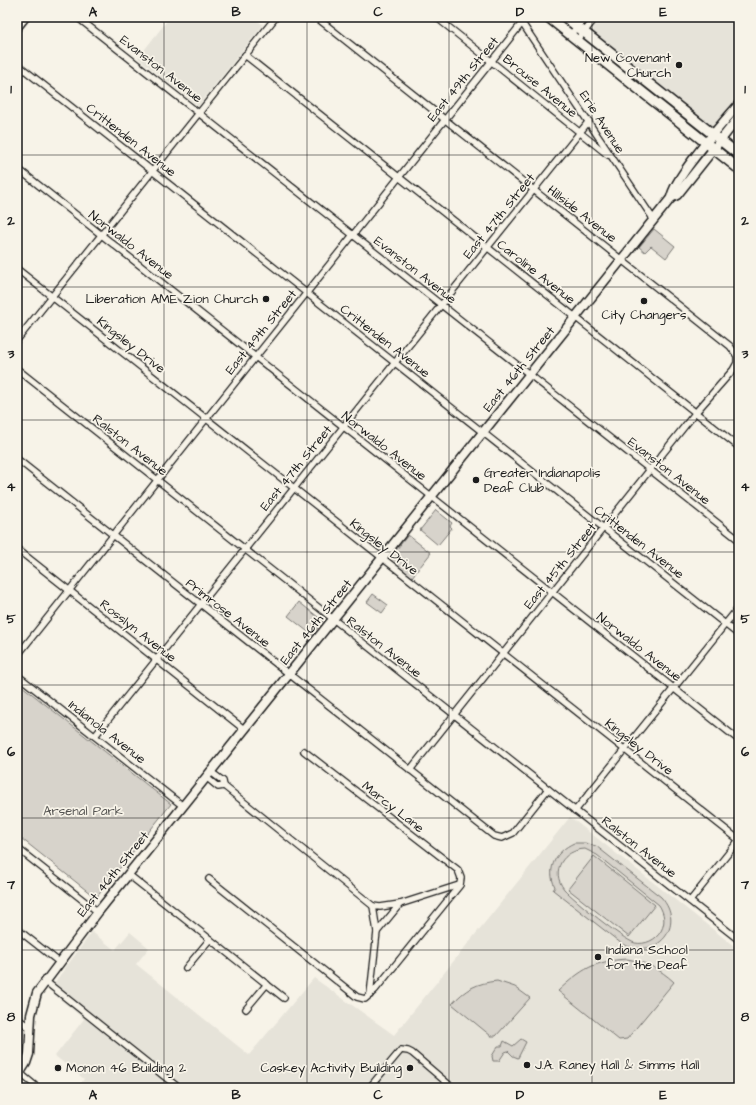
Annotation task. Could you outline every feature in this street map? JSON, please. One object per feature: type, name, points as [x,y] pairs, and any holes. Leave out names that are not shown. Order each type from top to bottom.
[{"type":"main road","points":[[17,27],[25,17]]},
{"type":"main road","points":[[548,17],[739,169]]},
{"type":"main road","points":[[565,17],[739,155]]},
{"type":"main road","name":"East 46th Street","points":[[717,138],[739,104]]},
{"type":"main road","name":"East 46th Street","points":[[19,1075],[29,1056],[35,999],[45,981],[59,962],[654,220],[671,198],[672,191],[682,176],[717,138],[739,117]]},
{"type":"street","name":"Evanston Avenue","points":[[77,17],[739,540]]},
{"type":"street","points":[[17,340],[276,17]]},
{"type":"street","name":"Hillside Avenue","points":[[316,17],[622,259],[730,346],[737,356]]},
{"type":"street","name":"Brouse Avenue","points":[[436,17],[579,133],[612,157]]},
{"type":"street","name":"Erie Avenue","points":[[518,17],[654,220]]},
{"type":"street","points":[[574,38],[581,30],[586,17]]},
{"type":"street","points":[[574,38],[596,17]]},
{"type":"street","name":"East 49th Street","points":[[17,656],[522,23]]},
{"type":"street","name":"Caroline Avenue","points":[[245,55],[739,447]]},
{"type":"street","name":"Crittenden Avenue","points":[[17,64],[739,635]]},
{"type":"street","name":"East 47th Street","points":[[95,736],[589,121]]},
{"type":"street","name":"Norwaldo Avenue","points":[[17,168],[739,740]]},
{"type":"street","name":"Kingsley Drive","points":[[17,269],[739,840]]},
{"type":"street","name":"East 45th Street","points":[[410,770],[553,593],[696,412],[733,370],[737,363],[737,356]]},
{"type":"street","name":"Ralston Avenue","points":[[17,369],[739,940]]},
{"type":"street","name":"Primrose Avenue","points":[[17,460],[492,835],[504,837],[513,833],[548,789]]},
{"type":"street","name":"Rosslyn Avenue","points":[[17,550],[244,730]]},
{"type":"street","points":[[575,811],[739,607]]},
{"type":"street","name":"Indianola Avenue","points":[[17,675],[183,806]]},
{"type":"street","name":"Marcy Lane","points":[[304,751],[458,870],[461,878],[460,885]]},
{"type":"street","points":[[209,775],[218,787],[224,786],[372,906],[380,907],[400,904],[460,885]]},
{"type":"street","points":[[690,901],[739,840]]},
{"type":"street","points":[[17,848],[98,912]]},
{"type":"street","points":[[128,875],[284,998]]},
{"type":"street","points":[[209,879],[357,997],[365,999],[370,995],[460,885]]},
{"type":"street","points":[[377,932],[400,904]]},
{"type":"street","points":[[370,995],[377,932],[372,906]]},
{"type":"street","points":[[17,929],[59,962]]},
{"type":"street","points":[[186,968],[210,939]]},
{"type":"street","points":[[45,981],[179,1088]]},
{"type":"street","points":[[246,1009],[267,984]]},
{"type":"street","points":[[17,1018],[31,1029]]},
{"type":"street","points":[[369,1088],[401,1050],[412,1053],[453,1088]]},
{"type":"street","points":[[19,1075],[38,1088]]},
{"type":"shaded area","points":[[170,17],[253,17],[263,25],[198,106],[138,58]]},
{"type":"shaded area","points":[[572,17],[739,17],[739,101],[717,128],[710,128]]},
{"type":"shaded area","name":"Indiana School for the Deaf","points":[[570,817],[739,950],[739,1085],[736,1088],[77,1088],[84,1079],[55,1056],[84,1019],[49,990],[92,932],[115,950],[130,932],[149,948],[136,964],[249,1055],[314,978],[394,1035]]},
{"type":"green space","points":[[654,229],[675,246],[666,258],[651,246],[645,252],[639,247]]},
{"type":"green space","points":[[436,510],[452,523],[450,526],[452,528],[438,545],[420,530]]},
{"type":"green space","points":[[408,535],[431,553],[412,577],[389,559]]},
{"type":"green space","points":[[373,594],[388,605],[382,613],[367,602]]},
{"type":"green space","points":[[299,602],[323,621],[312,635],[288,616]]},
{"type":"green space","name":"Arsenal Park","points":[[17,682],[171,804],[96,898],[17,835]]},
{"type":"green space","points":[[574,843],[585,843],[596,846],[661,897],[668,908],[671,919],[669,929],[664,938],[657,944],[647,948],[635,948],[622,944],[553,890],[555,887],[552,880],[552,867],[554,861],[568,846]],"holes":[[[585,849],[597,855],[659,905],[663,914],[664,924],[659,934],[653,939],[646,942],[635,943],[620,935],[598,919],[564,889],[558,875],[561,863],[565,857],[577,850]]]},
{"type":"green space","points":[[594,856],[655,905],[629,937],[568,889]]},
{"type":"green space","points":[[627,959],[652,967],[663,973],[674,982],[627,1039],[619,1040],[558,991],[574,977],[597,964]]},
{"type":"green space","points":[[497,981],[515,987],[530,998],[496,1036],[491,1036],[452,1004],[462,994],[477,985]]},
{"type":"green space","points":[[521,1039],[526,1042],[518,1058],[513,1056],[508,1051],[505,1052],[499,1061],[493,1061],[492,1056],[498,1046],[502,1046],[504,1041],[513,1046]]},
{"type":"place","name":"New Covenant Church","points":[[679,65]]},
{"type":"place","name":"Liberation AME Zion Church","points":[[266,299]]},
{"type":"place","name":"City Changers","points":[[644,301]]},
{"type":"place","name":"Greater Indianapolis Deaf Club","points":[[476,480]]},
{"type":"place","name":"Indiana School for the Deaf","points":[[598,957]]},
{"type":"place","name":"J.A. Raney Hall & Simms Hall","points":[[527,1065]]},
{"type":"place","name":"Monon 46 Building 2","points":[[58,1068]]},
{"type":"place","name":"Caskey Activity Building","points":[[410,1068]]}]
